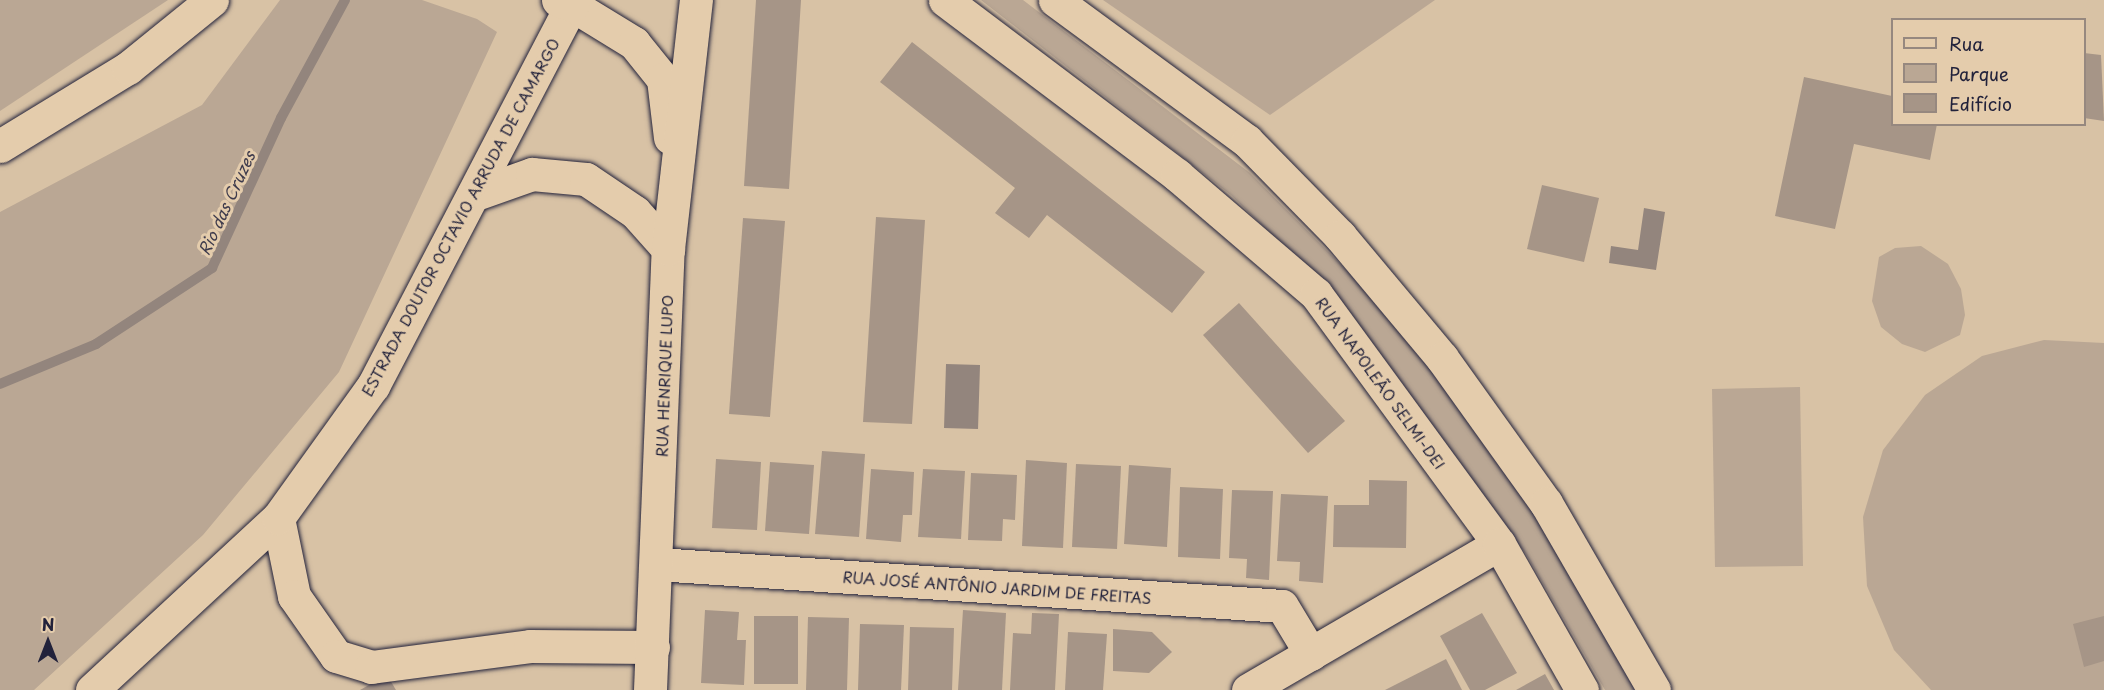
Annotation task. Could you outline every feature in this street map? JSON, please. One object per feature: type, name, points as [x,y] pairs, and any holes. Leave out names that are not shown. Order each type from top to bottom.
[{"type":"street","points":[[0,146],[128,68],[212,0]]},
{"type":"street","name":"RUA HENRIQUE LUPO","points":[[650,690],[657,564],[668,249],[696,0]]},
{"type":"street","name":"RUA NAPOLEÃO SELMI-DEI","points":[[945,0],[1177,176],[1316,294],[1498,544],[1582,690]]},
{"type":"street","points":[[1055,0],[1247,141],[1340,236],[1442,358],[1546,503],[1654,690]]},
{"type":"street","name":"RUA HENRIQUE LUPO","points":[[568,2],[634,43],[663,79],[674,188]]},
{"type":"street","name":"ESTRADA DOUTOR OCTAVIO ARRUDA DE CAMARGO","points":[[92,690],[278,518],[373,386],[473,195],[568,2]]},
{"type":"street","points":[[473,195],[532,174],[586,179],[635,212],[668,249]]},
{"type":"street","points":[[278,518],[294,596],[336,656],[371,667],[530,646],[653,647]]},
{"type":"street","points":[[1248,690],[1498,544]]},
{"type":"street","name":"RUA JOSÉ ANTÔNIO JARDIM DE FREITAS","points":[[657,564],[1282,606],[1311,654]]},
{"type":"green space","points":[[0,0],[168,0],[0,111]]},
{"type":"green space","points":[[280,0],[422,0],[477,19],[497,32],[339,372],[203,535],[34,690],[0,690],[0,212],[202,105]]},
{"type":"green space","points":[[981,0],[1023,0],[1250,173],[1358,282],[1450,388],[1534,512],[1636,690],[1605,690],[1526,554],[1341,302],[1231,195]]},
{"type":"green space","points":[[1103,0],[1435,0],[1270,115]]},
{"type":"green space","points":[[1921,246],[1948,264],[1961,289],[1965,315],[1960,335],[1925,352],[1902,344],[1881,327],[1872,301],[1879,257],[1895,248]]},
{"type":"green space","points":[[2044,340],[2104,343],[2104,690],[1931,690],[1894,650],[1867,586],[1863,517],[1883,450],[1925,395],[1982,356]]},
{"type":"green space","points":[[1800,387],[1803,566],[1715,567],[1712,389]]},
{"type":"shaded area","points":[[1644,208],[1665,212],[1656,270],[1609,263],[1611,246],[1638,250]]},
{"type":"shaded area","points":[[946,364],[980,365],[978,429],[944,428]]},
{"type":"building","points":[[756,0],[801,0],[789,189],[744,186]]},
{"type":"building","points":[[912,42],[1205,272],[1172,313],[1047,215],[1029,238],[995,213],[1015,188],[880,82]]},
{"type":"building","points":[[2086,53],[2101,55],[2104,121],[2086,118]]},
{"type":"building","points":[[1804,77],[1891,96],[1891,126],[1937,126],[1930,160],[1854,144],[1835,229],[1775,216]]},
{"type":"building","points":[[1542,185],[1599,198],[1584,262],[1527,249]]},
{"type":"building","points":[[876,217],[925,220],[912,424],[863,422]]},
{"type":"building","points":[[743,218],[785,221],[770,417],[729,414]]},
{"type":"building","points":[[1239,303],[1345,421],[1308,453],[1203,335]]},
{"type":"building","points":[[822,451],[865,454],[859,537],[815,534]]},
{"type":"building","points":[[716,459],[761,462],[757,530],[712,528]]},
{"type":"building","points":[[1026,460],[1067,463],[1063,548],[1022,546]]},
{"type":"building","points":[[770,462],[814,465],[809,534],[765,531]]},
{"type":"building","points":[[1076,464],[1121,466],[1117,549],[1072,547]]},
{"type":"building","points":[[1129,465],[1171,468],[1167,547],[1124,544]]},
{"type":"building","points":[[871,469],[914,472],[912,515],[903,515],[901,542],[866,539]]},
{"type":"building","points":[[923,469],[965,471],[961,539],[918,537]]},
{"type":"building","points":[[971,473],[1017,475],[1015,520],[1003,519],[1002,541],[968,540]]},
{"type":"building","points":[[1369,480],[1407,481],[1406,548],[1333,547],[1334,505],[1369,505]]},
{"type":"building","points":[[1180,487],[1223,489],[1220,559],[1178,557]]},
{"type":"building","points":[[1232,490],[1273,491],[1269,580],[1246,578],[1247,559],[1229,558]]},
{"type":"building","points":[[1281,494],[1328,496],[1323,583],[1299,581],[1300,562],[1277,561]]},
{"type":"building","points":[[705,610],[739,612],[737,640],[746,640],[744,685],[701,683]]},
{"type":"building","points":[[963,610],[1006,613],[1002,690],[958,690]]},
{"type":"building","points":[[1032,613],[1059,614],[1055,690],[1010,690],[1013,633],[1031,634]]},
{"type":"building","points":[[1482,613],[1517,673],[1485,690],[1470,690],[1440,636]]},
{"type":"building","points":[[754,616],[798,616],[798,684],[754,684]]},
{"type":"building","points":[[2104,616],[2104,661],[2084,667],[2073,624]]},
{"type":"building","points":[[808,617],[849,618],[847,690],[806,690]]},
{"type":"building","points":[[860,624],[904,625],[901,690],[858,690]]},
{"type":"building","points":[[910,627],[954,628],[952,690],[908,690]]},
{"type":"building","points":[[1113,629],[1152,632],[1172,652],[1149,673],[1113,671]]},
{"type":"building","points":[[1068,632],[1107,634],[1103,690],[1065,690]]},
{"type":"building","points":[[1446,659],[1462,690],[1385,690]]},
{"type":"building","points":[[1545,674],[1554,690],[1516,690]]},
{"type":"building","points":[[387,675],[396,690],[360,690]]},
{"type":"waterway","name":"Rio das Cruzes","points":[[0,384],[96,344],[212,268],[281,118],[345,0]]}]
